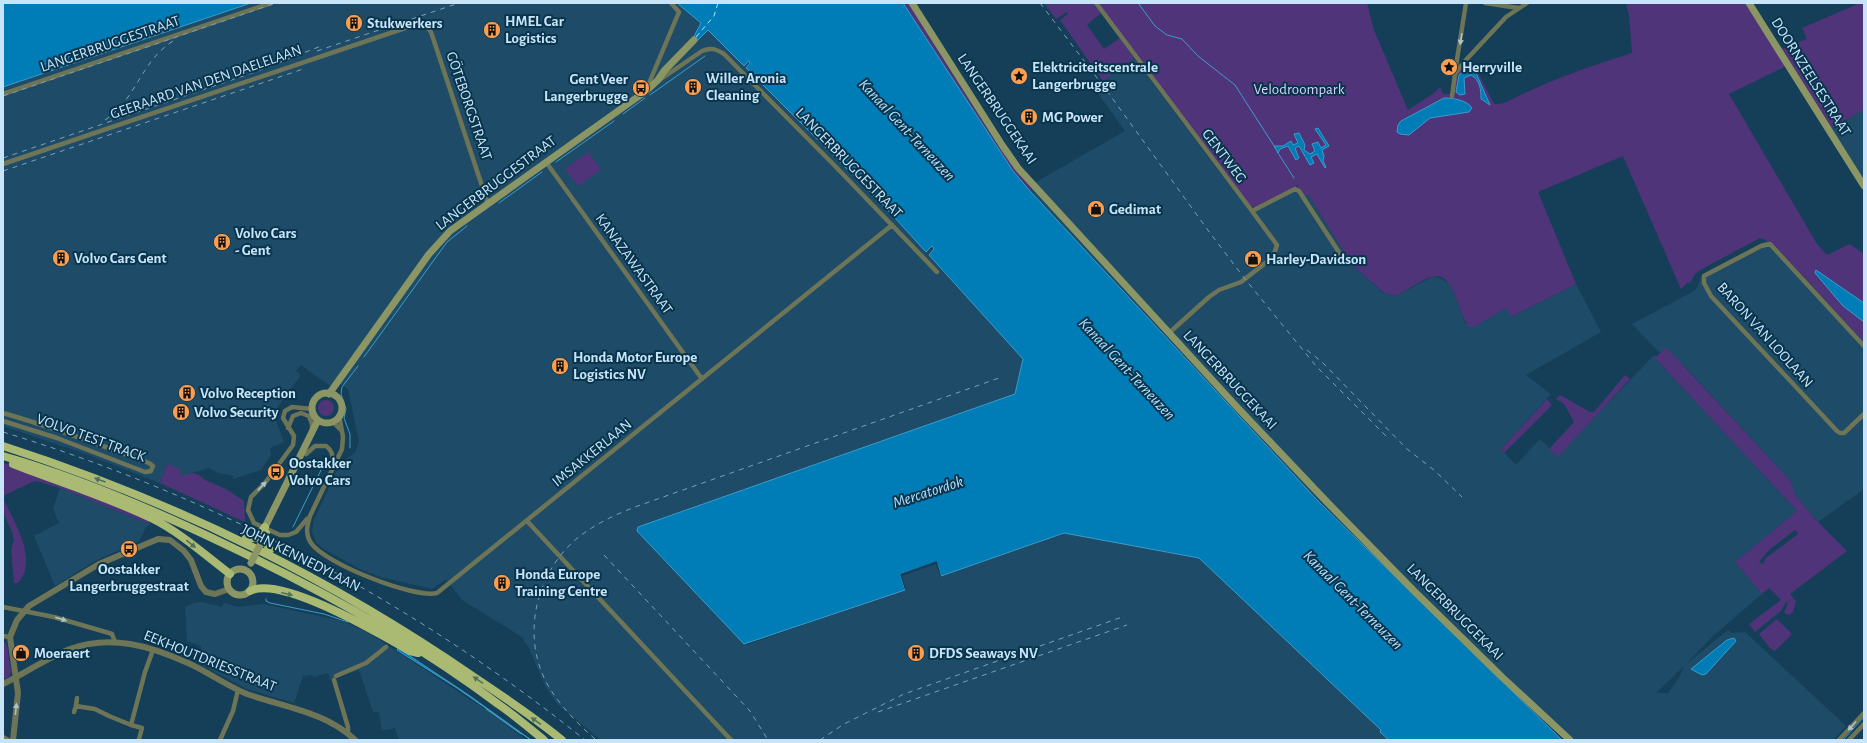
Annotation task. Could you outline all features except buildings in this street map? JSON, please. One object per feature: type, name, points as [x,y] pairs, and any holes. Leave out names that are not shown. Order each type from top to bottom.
[{"type":"highway","name":"JOHN KENNEDYLAAN","points":[[3,446],[114,484],[233,538],[307,574],[374,612],[446,657],[511,702],[562,740]]},
{"type":"highway","name":"JOHN KENNEDYLAAN","points":[[3,456],[154,511],[199,531],[298,580],[349,608],[426,654],[498,703],[544,740]]},
{"type":"highway","points":[[3,460],[72,485],[153,519],[174,531],[230,574]]},
{"type":"highway","name":"JOHN KENNEDYLAAN","points":[[3,460],[91,490],[176,525],[299,584],[418,653],[484,698],[539,740]]},
{"type":"highway","points":[[114,484],[137,491],[246,538],[256,538],[267,528]]},
{"type":"highway","points":[[267,528],[266,543],[270,550],[319,576],[370,606],[446,657]]},
{"type":"highway","points":[[250,591],[260,588],[296,596],[349,616],[398,644],[418,653]]},
{"type":"highway","points":[[385,637],[388,641],[386,647]]},
{"type":"highway","points":[[386,647],[392,644],[398,644]]},
{"type":"main road","name":"LANGERBRUGGEKAAI","points":[[912,3],[1018,168],[1277,450],[1409,586],[1502,677],[1570,740]]},
{"type":"main road","name":"DOORNZEELSESTRAAT","points":[[1749,3],[1864,186]]},
{"type":"main road","points":[[658,80],[664,71],[694,40]]},
{"type":"main road","name":"LANGERBRUGGESTRAAT","points":[[312,409],[313,403],[318,396],[329,394],[342,378],[435,246],[450,231],[646,91],[658,80]]},
{"type":"main road","name":"LANGERBRUGGESTRAAT","points":[[339,415],[341,406],[337,398],[337,391],[342,378]]},
{"type":"main road","points":[[329,394],[337,398]]},
{"type":"main road","points":[[312,409],[323,422]]},
{"type":"main road","points":[[267,528],[309,438],[323,422],[339,415]]},
{"type":"main road","points":[[246,570],[323,422]]},
{"type":"main road","points":[[236,570],[246,570],[253,579],[253,584],[250,591],[239,595],[229,589],[227,581],[230,574],[236,570]]},
{"type":"street","name":"LANGERBRUGGESTRAAT","points":[[3,94],[270,3]]},
{"type":"street","points":[[646,91],[679,12],[671,3]]},
{"type":"street","name":"GENTWEG","points":[[1096,3],[1277,245],[1273,258],[1241,282],[1219,290],[1209,297],[1170,333]]},
{"type":"street","points":[[1452,96],[1466,3]]},
{"type":"street","points":[[1485,3],[1519,8]]},
{"type":"street","points":[[1455,74],[1506,17],[1527,3]]},
{"type":"street","points":[[1502,6],[1506,9],[1506,17]]},
{"type":"street","name":"GEERAARD VAN DEN DAELELAAN","points":[[3,164],[417,24]]},
{"type":"street","name":"GÖTEBORGSTRAAT","points":[[417,24],[428,28],[431,32],[488,204]]},
{"type":"street","name":"LANGERBRUGGESTRAAT","points":[[658,80],[708,48],[716,49],[724,54],[937,272]]},
{"type":"street","name":"KANAZAWASTRAAT","points":[[546,162],[702,380]]},
{"type":"street","points":[[1252,211],[1295,189],[1299,191],[1346,263]]},
{"type":"street","name":"IMSAKKERLAAN","points":[[310,516],[307,532],[308,538],[316,550],[390,586],[426,595],[437,593],[892,226]]},
{"type":"street","name":"BARON VAN LOOLAAN","points":[[1864,346],[1770,244],[1761,246],[1704,276],[1704,283],[1711,296],[1837,431],[1844,433],[1864,414]]},
{"type":"street","points":[[312,409],[288,408],[285,411],[283,418],[294,436],[293,445],[266,483],[251,497],[248,510],[254,523],[275,534],[284,536],[296,532],[310,516],[342,449],[343,441],[339,415]]},
{"type":"street","name":"VOLVO TEST TRACK","points":[[3,413],[56,429],[125,454],[153,466],[151,471],[146,472],[76,445],[3,421]]},
{"type":"street","points":[[288,428],[293,416],[297,413],[305,414],[309,416],[312,424],[309,438]]},
{"type":"street","points":[[323,422],[334,423],[341,431]]},
{"type":"street","points":[[306,454],[315,446],[326,446],[331,450],[333,456],[332,471]]},
{"type":"street","points":[[527,521],[731,740]]},
{"type":"street","points":[[13,740],[18,693],[10,637],[17,620],[23,611],[35,601],[99,564],[158,539],[170,540],[177,544],[191,560],[201,586],[206,592],[215,594],[229,589]]},
{"type":"street","points":[[3,607],[54,617],[109,633],[112,634],[114,642]]},
{"type":"street","points":[[3,636],[10,637]]},
{"type":"street","name":"EEKHOUTDRIESSTRAAT","points":[[3,684],[70,649],[84,645],[114,642],[132,644],[153,650],[192,666],[238,690],[316,716],[348,733],[355,740]]},
{"type":"street","points":[[348,733],[348,727],[335,678],[366,663],[386,647]]},
{"type":"street","points":[[131,725],[145,672],[153,650]]},
{"type":"street","points":[[220,740],[233,711],[238,690]]},
{"type":"street","points":[[74,712],[77,698]]},
{"type":"street","points":[[76,706],[95,709],[131,725],[142,728],[139,739]]},
{"type":"street","points":[[1839,740],[1864,713]]},
{"type":"street","points":[[1849,740],[1864,724]]},
{"type":"street","points":[[3,737],[8,740]]},
{"type":"shaded area","points":[[251,3],[677,3],[701,23],[692,37],[697,41],[708,30],[744,66],[749,61],[746,68],[884,206],[926,251],[934,249],[929,255],[1023,359],[1015,394],[638,527],[638,531],[744,644],[746,645],[904,590],[900,574],[937,561],[942,576],[1064,533],[1199,558],[1382,730],[1381,732],[1389,740],[601,740],[557,704],[545,686],[530,650],[522,637],[462,600],[446,579],[432,589],[381,577],[360,569],[322,548],[316,542],[312,531],[314,520],[341,462],[355,453],[359,442],[348,389],[335,380],[330,386],[301,365],[296,371],[301,375],[273,413],[284,442],[270,448],[271,455],[261,470],[233,479],[233,476],[219,473],[209,468],[181,476],[167,464],[160,483],[83,453],[3,426],[3,87]]},
{"type":"shaded area","points":[[1134,58],[1223,177],[1225,175],[1255,211],[1293,191],[1308,194],[1352,265],[1383,293],[1396,296],[1432,277],[1437,277],[1449,283],[1465,323],[1476,326],[1506,308],[1512,317],[1576,284],[1601,332],[1526,375],[1551,394],[1501,449],[1516,465],[1540,439],[1558,456],[1653,356],[1797,511],[1735,562],[1762,594],[1713,636],[1685,665],[1728,630],[1732,633],[1745,632],[1846,726],[1833,740],[1575,740],[1318,501],[1030,191],[1036,182],[1125,131],[1095,89],[1103,81]],"holes":[[[1684,666],[1679,678],[1668,693],[1656,693]]]},
{"type":"shaded area","points":[[1864,110],[1864,180],[1831,128]]},
{"type":"shaded area","points":[[1766,241],[1771,242],[1777,248],[1864,342],[1864,489],[1818,522],[1796,496],[1790,480],[1691,373],[1666,348],[1660,353],[1632,324],[1696,290],[1702,275],[1709,270]]},
{"type":"shaded area","points":[[60,488],[150,524],[146,527],[139,541],[93,562],[55,586],[34,536],[59,523],[53,509]]},
{"type":"shaded area","points":[[202,602],[222,607],[224,603],[238,607],[263,604],[343,621],[369,633],[489,712],[526,740],[399,740],[395,728],[382,731],[379,712],[373,712],[359,670],[330,680],[328,673],[313,677],[313,675],[303,676],[294,703],[247,689],[199,664],[201,659],[201,646],[187,641],[185,607],[194,603]]},
{"type":"green space","points":[[903,3],[908,3],[999,147],[1032,188],[1030,191],[1013,171]]},
{"type":"green space","points":[[1044,3],[1093,3],[1101,13],[1087,25],[1104,49],[1120,38],[1134,58],[1103,81],[1060,20],[1068,14],[1067,12],[1056,19]]},
{"type":"green space","name":"Velodroompark","points":[[1097,3],[1367,3],[1374,30],[1408,110],[1434,93],[1440,87],[1443,94],[1451,94],[1457,74],[1471,59],[1494,104],[1498,104],[1506,102],[1564,76],[1632,53],[1629,15],[1626,3],[1746,3],[1786,66],[1729,94],[1817,244],[1827,255],[1850,244],[1864,254],[1864,342],[1777,248],[1760,238],[1702,269],[1695,274],[1690,283],[1688,282],[1681,289],[1623,156],[1538,192],[1576,284],[1511,317],[1506,308],[1476,326],[1470,327],[1462,314],[1451,287],[1446,280],[1440,277],[1427,278],[1396,296],[1384,293],[1352,265],[1308,194],[1304,196],[1297,188],[1298,184],[1295,187],[1255,207],[1250,206]],"holes":[[[1464,70],[1476,73],[1488,105],[1481,99],[1479,85],[1474,76],[1471,74],[1464,78],[1463,88],[1456,92],[1459,75]],[[1444,98],[1456,99],[1470,105],[1461,113],[1430,118],[1422,123],[1417,130],[1401,121]]]},
{"type":"green space","points":[[1860,3],[1864,3],[1864,110],[1831,128],[1782,49],[1807,39],[1802,28]]},
{"type":"green space","points":[[588,152],[601,170],[578,186],[565,169]]},
{"type":"green space","points":[[1666,347],[1790,480],[1796,496],[1816,520],[1847,551],[1790,594],[1796,601],[1793,612],[1789,615],[1784,613],[1788,603],[1786,602],[1781,611],[1755,632],[1749,624],[1781,600],[1769,588],[1762,594],[1735,562],[1797,511],[1653,356],[1657,356]],"holes":[[[1795,530],[1798,534],[1766,558],[1763,564],[1759,562],[1769,550]]]},
{"type":"green space","points":[[1625,375],[1630,379],[1558,457],[1549,449],[1574,422],[1564,404],[1556,399],[1560,395],[1590,412],[1594,412]]},
{"type":"green space","points":[[1547,399],[1552,405],[1504,453],[1501,449]]},
{"type":"green space","points":[[326,400],[332,402],[334,408],[332,414],[326,416],[320,414],[318,408],[320,402]]},
{"type":"green space","points":[[3,463],[38,474],[148,520],[150,524],[60,488],[36,481],[3,496]]},
{"type":"green space","points":[[167,464],[180,469],[181,476],[192,473],[199,475],[205,480],[226,489],[244,501],[245,522],[160,483]]},
{"type":"green space","points":[[3,498],[18,529],[25,552],[26,563],[24,574],[18,583],[14,583],[11,549],[14,540],[3,512]]},
{"type":"green space","points":[[1777,619],[1792,634],[1775,651],[1770,648],[1759,634]]},
{"type":"green space","points":[[4,642],[7,645],[11,672],[9,677],[3,679]]},
{"type":"water","points":[[3,3],[251,3],[3,87]]},
{"type":"water","points":[[677,3],[903,3],[1013,171],[1030,191],[1318,501],[1562,740],[1389,740],[1380,732],[1381,730],[1199,558],[1064,533],[941,576],[937,562],[900,574],[905,590],[744,644],[637,531],[638,527],[1015,394],[1023,359],[929,255],[934,249],[932,246],[926,252],[884,206],[746,68],[750,63],[749,61],[744,66],[708,30],[697,41],[693,38],[701,23]]},
{"type":"water","points":[[1469,69],[1476,73],[1490,105],[1481,99],[1479,85],[1476,79],[1471,75],[1464,78],[1465,94],[1460,95],[1456,92],[1459,75],[1464,70]]},
{"type":"water","points":[[1444,98],[1463,101],[1472,108],[1469,112],[1430,118],[1409,135],[1400,134],[1397,132],[1398,125],[1401,121]]},
{"type":"water","points":[[1318,128],[1329,146],[1322,150],[1325,168],[1317,154],[1311,157],[1314,163],[1310,165],[1299,146],[1295,148],[1299,158],[1296,160],[1288,146],[1280,149],[1278,153],[1274,146],[1283,146],[1291,141],[1293,145],[1298,143],[1294,134],[1299,133],[1305,145],[1304,150],[1310,154],[1315,151],[1312,144],[1318,142],[1321,148],[1326,145],[1315,129]]},
{"type":"water","points":[[1816,270],[1864,303],[1864,322],[1843,306],[1815,273]]},
{"type":"water","points":[[1734,638],[1736,641],[1706,674],[1702,675],[1691,669],[1727,640]]},
{"type":"water","points":[[398,648],[470,696],[531,740],[457,688],[397,650]]},
{"type":"pier","points":[[937,561],[940,577],[936,564],[902,576],[905,590],[900,574]]},
{"type":"waterway","points":[[1138,3],[1155,26],[1167,35],[1182,39],[1198,56],[1235,85],[1276,149]]},
{"type":"waterway","points":[[650,95],[705,56]]},
{"type":"waterway","points":[[623,114],[645,98]]},
{"type":"waterway","points":[[556,162],[614,121]]},
{"type":"waterway","points":[[1278,153],[1294,178]]},
{"type":"waterway","points":[[499,203],[542,172]]},
{"type":"waterway","points":[[364,357],[447,242],[467,226]]},
{"type":"waterway","points":[[350,448],[350,434],[344,418],[346,409],[341,394],[342,387],[358,366]]},
{"type":"waterway","points":[[293,527],[326,460]]},
{"type":"waterway","points":[[266,599],[266,601],[270,603],[324,614],[348,622]]},
{"type":"waterway","points":[[486,709],[521,734]]},
{"type":"waterway","points":[[1843,740],[1864,717]]},
{"type":"ferry route","points":[[696,37],[714,16],[718,3]]},
{"type":"railway","points":[[3,96],[276,3]]},
{"type":"railway","points":[[317,51],[459,3]]},
{"type":"railway","points":[[1040,3],[1107,91],[1245,279],[1316,366],[1388,438]]},
{"type":"railway","points":[[105,120],[124,102],[153,59],[173,41]]},
{"type":"railway","points":[[3,158],[258,71],[321,46]]},
{"type":"railway","points":[[3,171],[306,68]]},
{"type":"railway","points":[[1307,350],[1322,362],[1407,449],[1434,470],[1462,497]]},
{"type":"railway","points":[[595,739],[570,715],[549,687],[540,669],[535,649],[534,630],[536,610],[541,591],[549,572],[560,556],[574,541],[603,521],[635,507],[999,378]]},
{"type":"railway","points":[[3,432],[81,458],[158,488],[234,521],[309,558],[381,599],[451,643],[520,690],[585,740]]},
{"type":"railway","points":[[604,555],[750,711],[768,740]]},
{"type":"railway","points":[[820,740],[844,724],[904,694],[1125,616]]},
{"type":"railway","points":[[878,712],[1127,625]]},
{"type":"place","name":"Stukwerkers","points":[[354,23]]},
{"type":"place","name":"HMEL Car Logistics","points":[[492,30]]},
{"type":"place","name":"Herryville","points":[[1449,67]]},
{"type":"place","name":"Elektriciteitscentrale Langerbrugge","points":[[1019,76]]},
{"type":"place","name":"Willer Aronia Cleaning","points":[[693,87]]},
{"type":"place","name":"Gent Veer Langerbrugge","points":[[641,88]]},
{"type":"place","name":"MG Power","points":[[1029,117]]},
{"type":"place","name":"Gedimat","points":[[1096,209]]},
{"type":"place","name":"Volvo Cars - Gent","points":[[222,242]]},
{"type":"place","name":"Volvo Cars Gent","points":[[61,258]]},
{"type":"place","name":"Harley-Davidson","points":[[1253,259]]},
{"type":"place","name":"Honda Motor Europe Logistics NV","points":[[560,366]]},
{"type":"place","name":"Volvo Reception","points":[[187,393]]},
{"type":"place","name":"Volvo Security","points":[[181,412]]},
{"type":"place","name":"Oostakker Volvo Cars","points":[[276,472]]},
{"type":"place","name":"Oostakker Langerbruggestraat","points":[[129,549]]},
{"type":"place","name":"Honda Europe Training Centre","points":[[502,583]]},
{"type":"place","name":"Moeraert","points":[[21,653]]},
{"type":"place","name":"DFDS Seaways NV","points":[[916,653]]},
{"type":"water label","name":"Kanaal Gent-Terneuzen","points":[[907,130]]},
{"type":"water label","name":"Kanaal Gent-Terneuzen","points":[[1127,369]]},
{"type":"water label","name":"Mercatordok","points":[[928,492]]},
{"type":"water label","name":"Kanaal Gent-Terneuzen","points":[[1353,600]]}]
